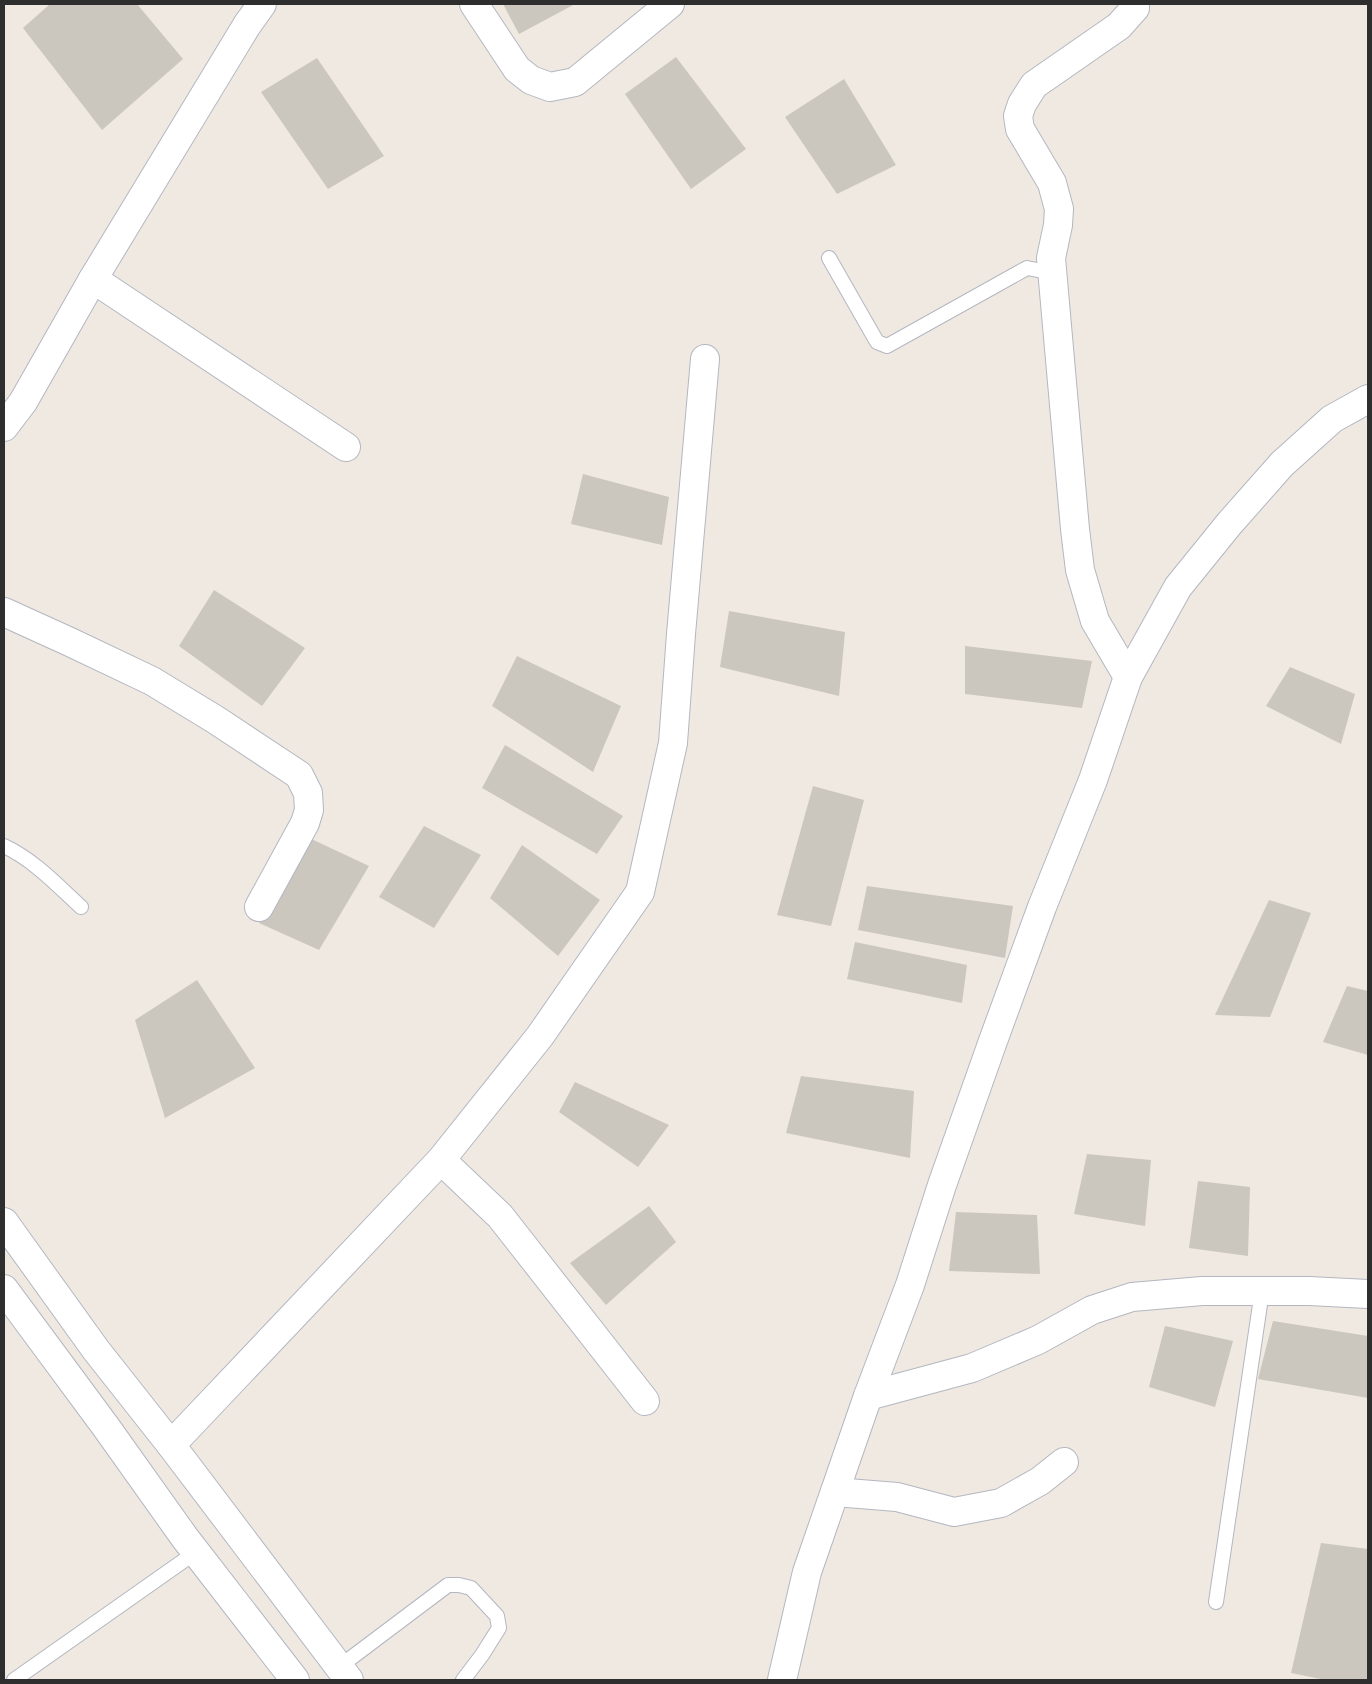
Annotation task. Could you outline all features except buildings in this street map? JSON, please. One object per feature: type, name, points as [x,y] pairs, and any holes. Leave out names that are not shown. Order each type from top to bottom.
[{"type":"street","points":[[4,427],[23,402],[92,279],[242,33],[262,4]]},
{"type":"street","points":[[474,4],[517,69],[531,80],[550,87],[575,82],[670,4]]},
{"type":"street","points":[[1128,677],[1095,621],[1080,570],[1074,529],[1051,258],[1058,225],[1059,209],[1052,183],[1020,129],[1018,116],[1022,104],[1034,85],[1119,26],[1136,4]]},
{"type":"street","points":[[92,279],[346,447]]},
{"type":"street","points":[[171,1446],[441,1160],[540,1036],[640,892],[673,744],[705,359]]},
{"type":"street","points":[[782,1680],[806,1572],[868,1396],[910,1285],[942,1185],[993,1040],[1042,907],[1093,780],[1128,677],[1178,587],[1229,524],[1282,464],[1325,425],[1332,419],[1368,399]]},
{"type":"street","points":[[4,612],[152,681],[216,720],[299,775],[308,794],[309,810],[306,823],[259,907]]},
{"type":"street","points":[[441,1160],[500,1216],[645,1401]]},
{"type":"street","points":[[4,1222],[96,1350],[344,1674]]},
{"type":"street","points":[[4,1289],[196,1552],[295,1680]]},
{"type":"street","points":[[868,1396],[972,1368],[1038,1340],[1092,1310],[1132,1297],[1202,1291],[1309,1291],[1368,1294]]},
{"type":"street","points":[[835,1492],[897,1497],[954,1512],[1001,1503],[1040,1481],[1064,1462]]},
{"type":"lane","points":[[829,258],[877,342],[887,346],[1027,268],[1053,273]]},
{"type":"lane","points":[[4,846],[17,852],[40,870],[81,907]]},
{"type":"lane","points":[[1216,1602],[1262,1291]]},
{"type":"lane","points":[[14,1680],[196,1552]]},
{"type":"lane","points":[[344,1674],[448,1585],[459,1585],[471,1588],[497,1616],[499,1628],[463,1680]]}]
